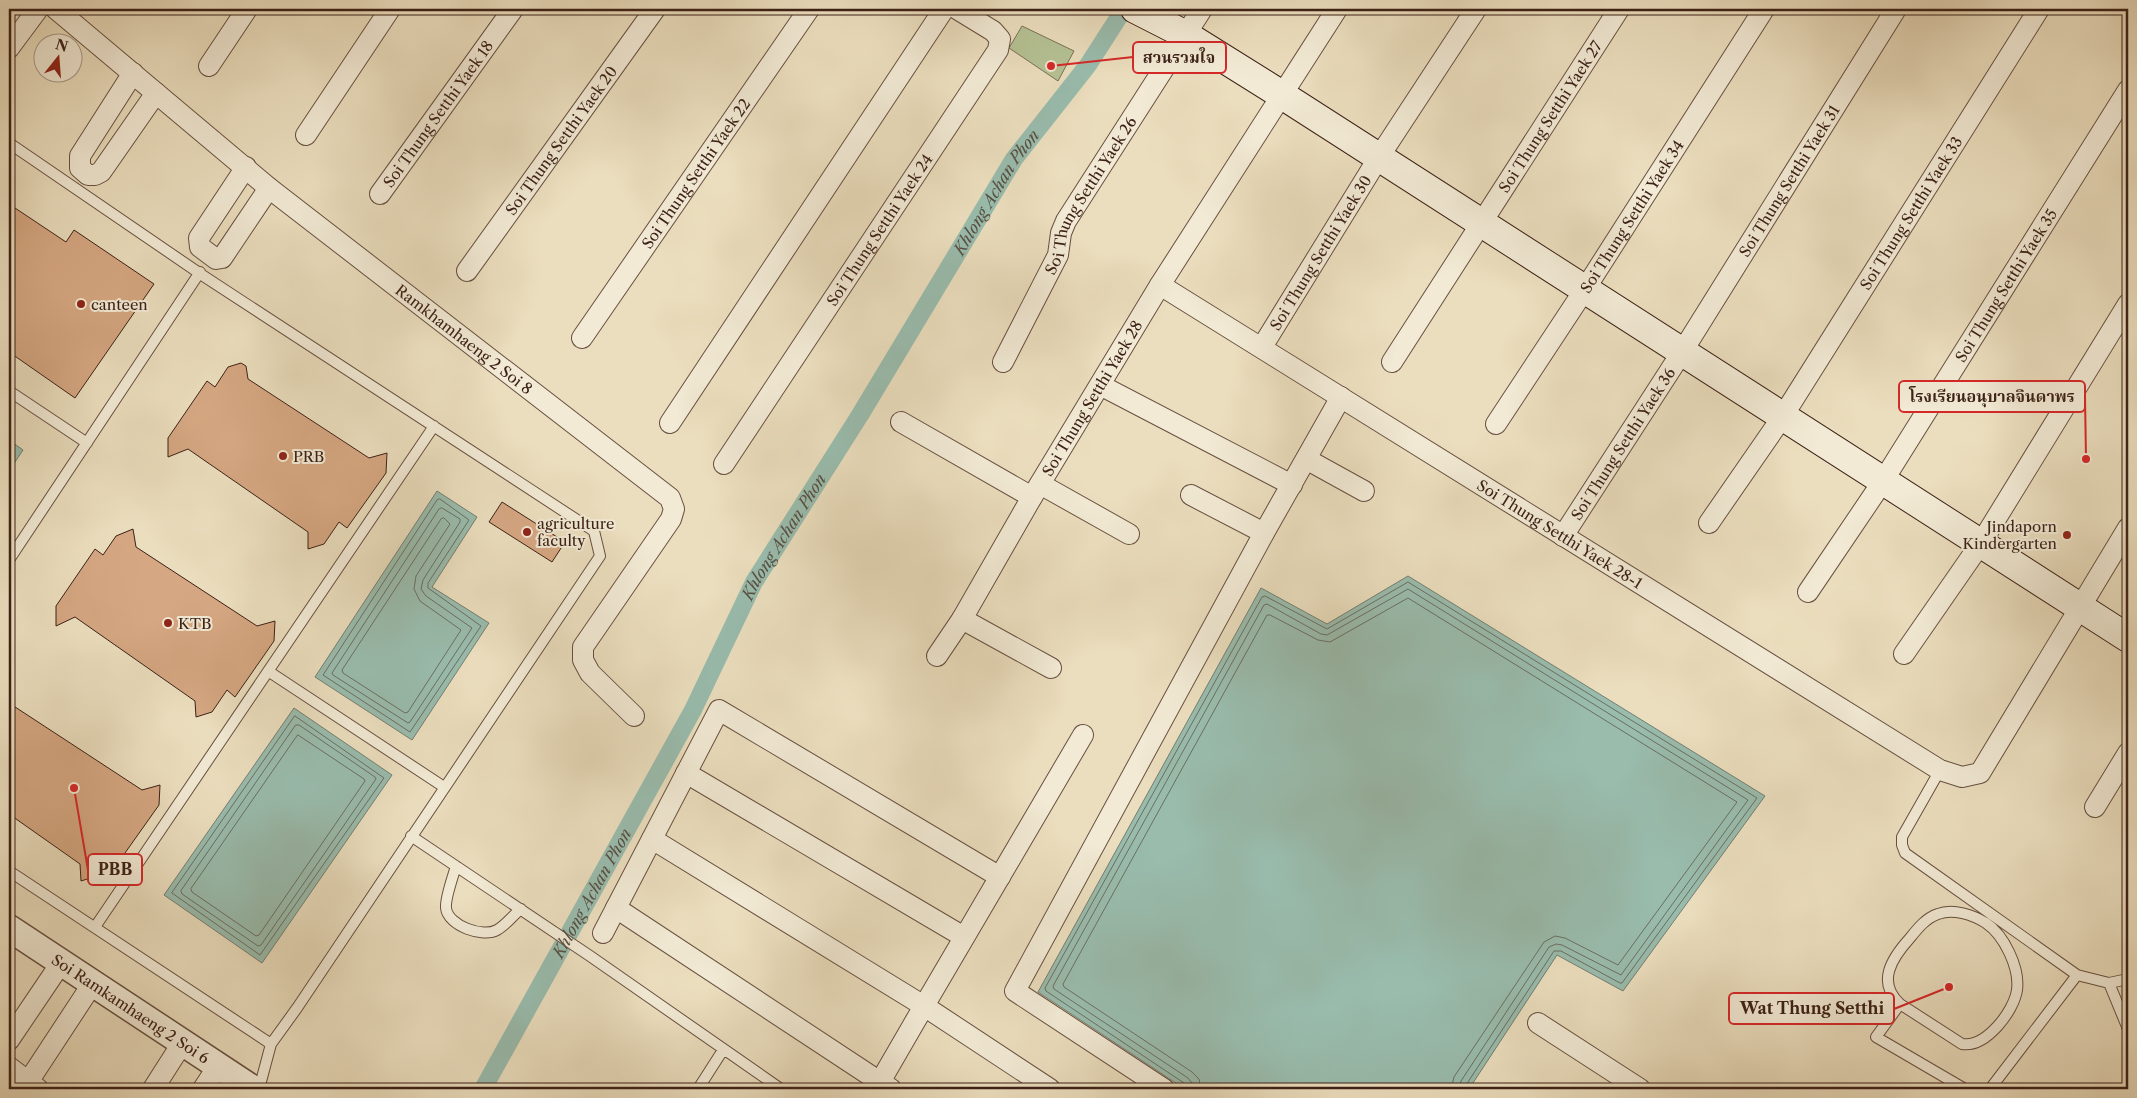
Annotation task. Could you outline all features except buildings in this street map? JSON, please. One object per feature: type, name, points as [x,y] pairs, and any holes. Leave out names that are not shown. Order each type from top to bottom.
[{"type":"main road","points":[[1135,9],[1186,35],[1282,95],[2128,638]]},
{"type":"street","points":[[9,48],[38,9]]},
{"type":"street","name":"Ramkhamhaeng 2 Soi 8","points":[[56,9],[269,188],[670,498],[674,509],[671,519],[583,647],[583,660],[590,673],[634,716]]},
{"type":"street","points":[[209,66],[247,9]]},
{"type":"street","points":[[306,135],[390,9]]},
{"type":"street","name":"Soi Thung Setthi Yaek 18","points":[[380,194],[512,9]]},
{"type":"street","name":"Soi Thung Setthi Yaek 20","points":[[467,271],[655,9]]},
{"type":"street","name":"Soi Thung Setthi Yaek 22","points":[[582,338],[809,9]]},
{"type":"street","points":[[670,423],[944,9]]},
{"type":"street","name":"Soi Thung Setthi Yaek 24","points":[[724,464],[998,50],[1000,40],[993,31],[957,9]]},
{"type":"street","name":"Soi Thung Setthi Yaek 26","points":[[1003,362],[1058,254],[1061,233],[1066,221],[1202,9]]},
{"type":"street","name":"Soi Thung Setthi Yaek 28","points":[[937,656],[962,619],[1036,490],[1160,284],[1337,9]]},
{"type":"street","name":"Soi Thung Setthi Yaek 30","points":[[1262,347],[1379,157],[1476,9]]},
{"type":"street","name":"Soi Thung Setthi Yaek 27","points":[[1392,362],[1619,9]]},
{"type":"street","name":"Soi Thung Setthi Yaek 34","points":[[1496,424],[1585,290],[1764,9]]},
{"type":"street","name":"Soi Thung Setthi Yaek 31","points":[[1682,352],[1896,9]]},
{"type":"street","name":"Soi Thung Setthi Yaek 33","points":[[1709,523],[1782,416],[2039,9]]},
{"type":"street","points":[[133,73],[80,156],[80,168],[88,175],[95,175],[101,172],[156,93]]},
{"type":"street","name":"Soi Thung Setthi Yaek 35","points":[[1808,592],[1883,481],[2128,90]]},
{"type":"street","points":[[246,167],[200,238],[200,247],[216,259],[222,258],[269,188]]},
{"type":"street","name":"Soi Thung Setthi Yaek 28-1","points":[[1160,284],[1940,770],[1962,777],[1980,773],[2080,606]]},
{"type":"street","points":[[1904,654],[1980,543],[2128,304]]},
{"type":"street","name":"Soi Thung Setthi Yaek 36","points":[[1563,536],[1682,352]]},
{"type":"street","points":[[1100,385],[1292,485]]},
{"type":"street","points":[[1164,1089],[1015,991],[1264,533],[1342,397]]},
{"type":"street","points":[[901,422],[1036,490],[1129,534]]},
{"type":"street","points":[[1306,459],[1364,491]]},
{"type":"street","points":[[1192,495],[1264,533]]},
{"type":"street","points":[[2080,606],[2128,528]]},
{"type":"street","points":[[962,619],[1051,668]]},
{"type":"street","points":[[603,933],[719,710],[1000,877]]},
{"type":"street","points":[[616,908],[885,1086],[924,1006],[1082,735]]},
{"type":"street","points":[[2095,807],[2128,753]]},
{"type":"street","points":[[686,773],[964,938]]},
{"type":"street","points":[[652,839],[924,1006],[1050,1089]]},
{"type":"street","name":"Soi Ramkamhaeng 2 Soi 6","points":[[9,928],[253,1089]]},
{"type":"street","points":[[9,1040],[61,962]]},
{"type":"street","points":[[9,1067],[33,1086],[93,983]]},
{"type":"street","points":[[1538,1023],[1633,1087]]},
{"type":"street","points":[[153,1089],[183,1042]]},
{"type":"street","points":[[203,1089],[218,1066]]},
{"type":"lane","points":[[9,143],[200,272],[594,531],[600,556],[271,1044],[259,1089]]},
{"type":"lane","points":[[9,560],[200,272]]},
{"type":"lane","points":[[9,391],[87,443]]},
{"type":"lane","points":[[95,927],[434,426]]},
{"type":"lane","points":[[268,671],[444,787]]},
{"type":"lane","points":[[1940,770],[1902,837],[1902,845],[1906,852],[2077,975],[2110,983],[2128,979]]},
{"type":"lane","points":[[411,836],[542,923],[781,1089]]},
{"type":"lane","points":[[456,866],[446,908],[451,920],[460,926],[480,932],[496,930],[521,909]]},
{"type":"lane","points":[[9,871],[271,1044]]},
{"type":"lane","points":[[1938,913],[1967,914],[1986,923],[1998,934],[2008,948],[2018,988],[2013,1003],[1984,1039],[1971,1044],[1962,1044],[1900,1004],[1891,996],[1889,990],[1889,969],[1898,952],[1924,922],[1938,913]]},
{"type":"lane","points":[[1990,1089],[2077,975]]},
{"type":"lane","points":[[2110,983],[2128,1029]]},
{"type":"lane","points":[[1900,1004],[1876,1037],[1965,1089]]},
{"type":"lane","points":[[698,1089],[723,1050]]},
{"type":"shaded area","points":[[1022,26],[1074,51],[1058,81],[1009,48]]},
{"type":"water","points":[[9,440],[23,450],[9,471]]},
{"type":"water","points":[[437,491],[477,517],[432,587],[489,623],[412,740],[315,677]]},
{"type":"water","points":[[1408,576],[1765,796],[1623,991],[1557,955],[1469,1089],[1185,1089],[1038,992],[1261,588],[1327,624]]},
{"type":"water","points":[[294,708],[392,775],[262,963],[164,895]]},
{"type":"waterway","name":"Khlong Achan Phon","points":[[483,1089],[693,710],[754,582],[860,415],[1014,159],[1088,65],[1124,9]]},
{"type":"place","name":"สวนรวมใจ","points":[[1051,66]]},
{"type":"place","name":"canteen","points":[[81,304]]},
{"type":"place","name":"PRB","points":[[283,456]]},
{"type":"place","name":"โรงเรียนอนุบาลจินดาพร","points":[[2086,459]]},
{"type":"place","name":"agriculture faculty","points":[[527,532]]},
{"type":"place","name":"Jindaporn Kindergarten","points":[[2067,535]]},
{"type":"place","name":"KTB","points":[[168,623]]},
{"type":"place","name":"PBB","points":[[74,788]]},
{"type":"place","name":"Wat Thung Setthi","points":[[1949,987]]}]
